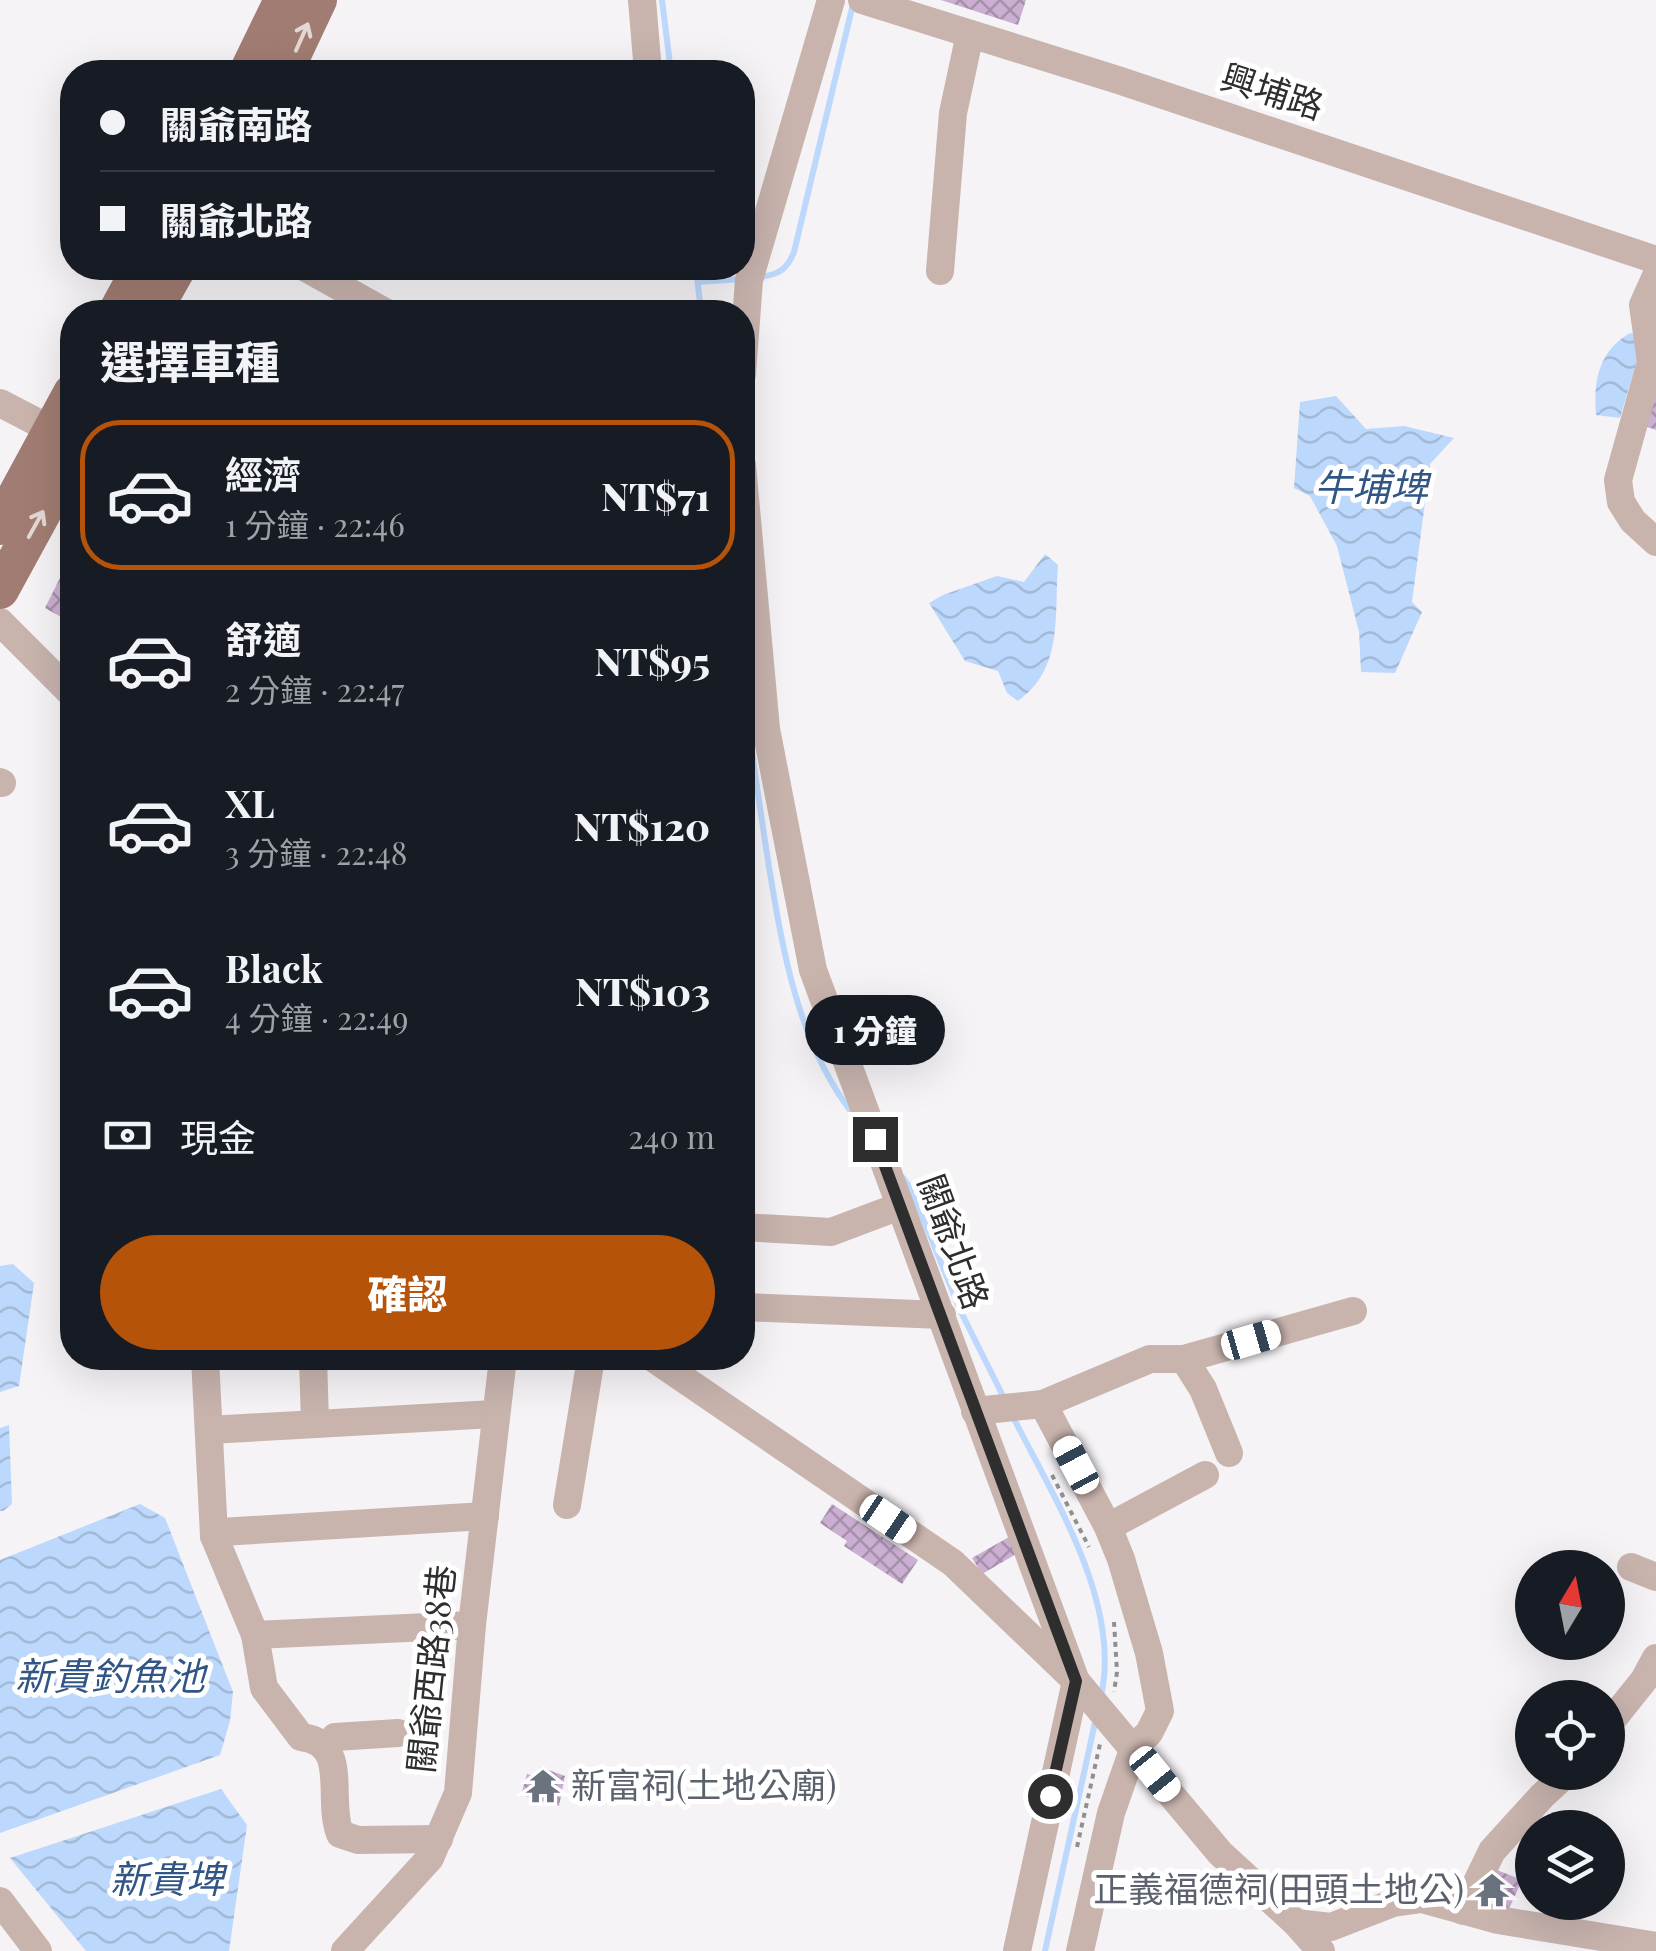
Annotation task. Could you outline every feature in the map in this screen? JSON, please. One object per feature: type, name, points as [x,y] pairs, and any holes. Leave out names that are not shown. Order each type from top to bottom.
[{"type":"main road","points":[[255,60],[290,1]]},
{"type":"main road","points":[[285,60],[290,1]]},
{"type":"main road","points":[[0,526],[60,447]]},
{"type":"main road","points":[[0,590],[60,449]]},
{"type":"street","points":[[642,0],[647,60]]},
{"type":"street","points":[[755,256],[831,0]]},
{"type":"street","name":"興埔路","points":[[862,0],[1656,260]]},
{"type":"street","points":[[940,271],[953,113],[970,34]]},
{"type":"street","points":[[1656,276],[1643,304],[1651,362],[1618,480],[1620,502],[1632,521],[1656,542]]},
{"type":"street","points":[[328,280],[364,300]]},
{"type":"street","points":[[0,403],[60,443]]},
{"type":"street","points":[[0,622],[60,682]]},
{"type":"street","name":"關爺北路","points":[[755,636],[766,729],[813,970],[1076,1681]]},
{"type":"street","points":[[755,1228],[832,1232],[900,1206]]},
{"type":"street","points":[[755,1308],[942,1315]]},
{"type":"street","points":[[976,1411],[1043,1404],[1150,1359],[1184,1358],[1352,1311]]},
{"type":"street","points":[[1184,1358],[1203,1389],[1229,1454]]},
{"type":"street","points":[[206,1370],[214,1536],[256,1635],[264,1688],[300,1736],[314,1738],[328,1748],[332,1758],[335,1821],[340,1834],[358,1840],[438,1838]]},
{"type":"street","points":[[314,1370],[316,1422]]},
{"type":"street","name":"關爺西路38巷","points":[[345,1951],[430,1858],[458,1793],[472,1625],[501,1370]]},
{"type":"street","points":[[567,1506],[589,1370]]},
{"type":"street","points":[[676,1370],[953,1562],[1076,1681],[1220,1853],[1321,1951]]},
{"type":"street","points":[[1043,1404],[1121,1559],[1149,1653],[1160,1710],[1149,1734],[1134,1747],[1111,1813],[1080,1951]]},
{"type":"street","points":[[209,1430],[494,1414]]},
{"type":"street","points":[[1108,1527],[1205,1475]]},
{"type":"street","points":[[214,1536],[221,1532],[485,1516]]},
{"type":"street","points":[[256,1635],[472,1625]]},
{"type":"street","points":[[1625,1704],[1656,1658]]},
{"type":"street","points":[[1017,1951],[1076,1681]]},
{"type":"street","points":[[328,1748],[335,1737],[398,1733]]},
{"type":"street","points":[[1463,1911],[1492,1851],[1548,1790]]},
{"type":"street","points":[[1296,1923],[1331,1926],[1394,1903],[1422,1898],[1463,1911],[1654,1941]]},
{"type":"street","points":[[0,1900],[38,1951]]},
{"type":"path","points":[[1050,1472],[1092,1554]]},
{"type":"path","points":[[1113,1613],[1117,1672],[1113,1700]]},
{"type":"path","points":[[1075,1857],[1100,1744]]},
{"type":"water","points":[[1630,333],[1644,337],[1620,418],[1596,415],[1600,368],[1611,348]]},
{"type":"water","name":"牛埔埤","points":[[1336,396],[1366,429],[1404,426],[1454,438],[1430,464],[1412,602],[1422,612],[1395,673],[1361,672],[1359,632],[1337,546],[1310,496],[1294,488],[1300,402]]},
{"type":"water","points":[[1045,554],[1058,565],[1054,640],[1043,673],[1018,701],[1007,693],[998,671],[965,661],[929,603],[997,576],[1024,582]]},
{"type":"water","points":[[13,1264],[34,1283],[19,1386],[0,1392],[0,1266]]},
{"type":"water","points":[[9,1425],[12,1504],[0,1511],[0,1428]]},
{"type":"water","name":"新貴釣魚池","points":[[140,1504],[165,1518],[233,1692],[220,1755],[0,1833],[0,1560]]},
{"type":"water","name":"新貴埤","points":[[221,1789],[247,1825],[229,1951],[86,1951],[10,1858]]},
{"type":"building","points":[[941,0],[1026,0],[1018,25]]},
{"type":"building","points":[[1656,385],[1656,430],[1642,425]]},
{"type":"building","points":[[60,578],[60,616],[45,608]]},
{"type":"building","points":[[832,1504],[918,1560],[902,1584],[844,1546],[847,1541],[820,1523]]},
{"type":"building","points":[[1016,1533],[1023,1550],[982,1574],[972,1558]]},
{"type":"building","name":"新富祠(土地公廟)","points":[[540,1767],[565,1776],[559,1806],[521,1795],[527,1774],[537,1777]]},
{"type":"building","points":[[1492,1868],[1515,1877],[1515,1896],[1509,1909],[1479,1896]]},
{"type":"waterway","points":[[662,0],[670,60]]},
{"type":"waterway","points":[[759,277],[781,270],[794,252],[853,4]]},
{"type":"waterway","points":[[697,280],[700,300]]},
{"type":"waterway","points":[[698,282],[727,280]]},
{"type":"waterway","points":[[755,767],[787,963],[818,1057],[852,1113]]},
{"type":"waterway","points":[[903,1178],[962,1314],[1004,1398]]},
{"type":"waterway","points":[[1011,1413],[1063,1514],[1093,1587],[1105,1660],[1101,1696]]},
{"type":"waterway","points":[[1045,1951],[1096,1718]]},
{"type":"place","name":"新富祠(土地公廟)","points":[[543,1786]]},
{"type":"place","name":"正義福德祠(田頭土地公)","points":[[1492,1890]]},
{"type":"route","points":[[875,1139],[1076,1681],[1050,1796]]}]
